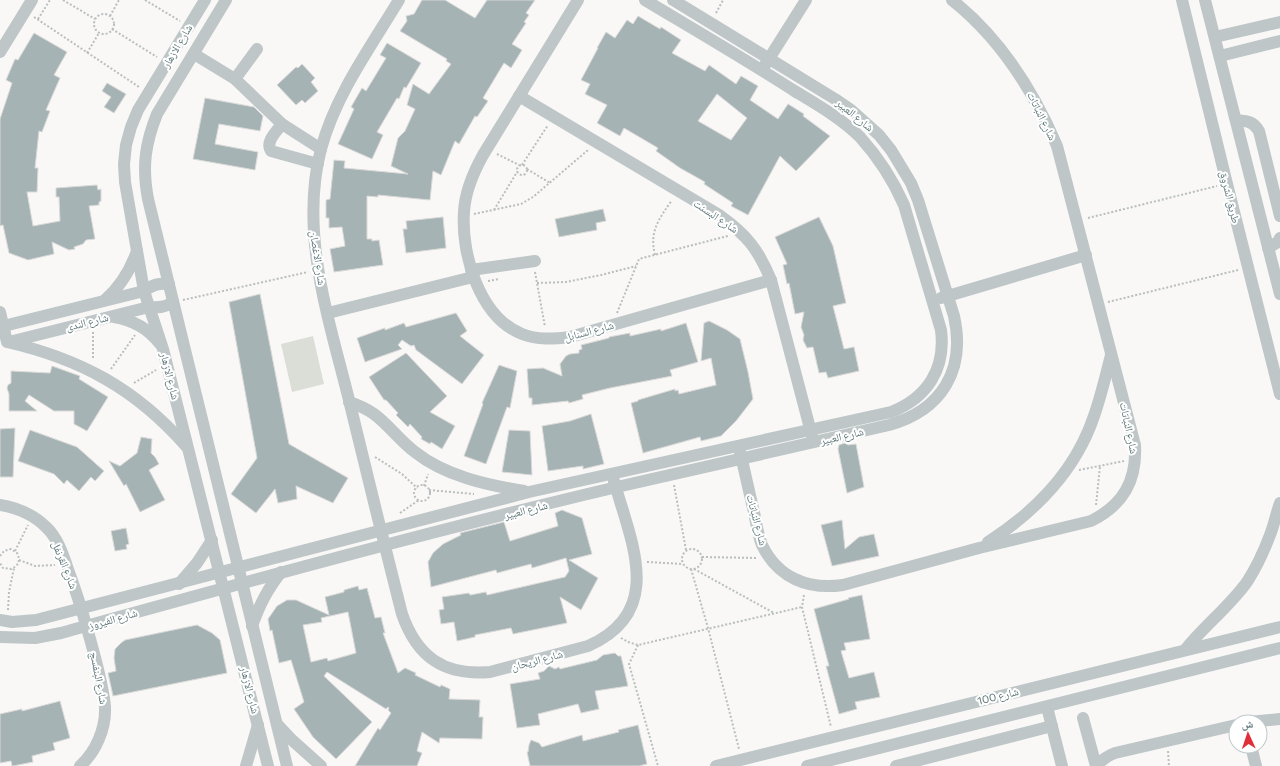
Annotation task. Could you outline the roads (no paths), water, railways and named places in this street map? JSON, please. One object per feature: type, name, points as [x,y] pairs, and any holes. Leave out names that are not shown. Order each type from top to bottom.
[{"type":"street","points":[[0,52],[32,0]]},
{"type":"street","name":"شارع الازهار","points":[[205,0],[138,110],[126,145],[124,164],[125,182],[144,291],[167,364],[221,573],[268,766]]},
{"type":"street","name":"شارع الازهار","points":[[226,0],[157,114],[151,130],[145,158],[145,182],[287,766]]},
{"type":"street","name":"شارع الاغصان","points":[[381,530],[318,270],[314,244],[313,217],[314,191],[321,149],[335,109],[344,89],[399,0]]},
{"type":"street","name":"شارع السنابل","points":[[578,0],[487,148],[469,185],[466,198],[463,231],[474,277],[485,300],[495,314],[507,325],[521,333],[537,338],[554,339],[570,337],[771,280]]},
{"type":"street","name":"شارع العبير","points":[[221,573],[529,492],[891,412],[902,408],[921,394],[934,376],[941,353],[941,330],[904,205],[896,186],[885,168],[858,136],[842,122],[762,70],[645,0]]},
{"type":"street","name":"شارع العبير","points":[[224,588],[385,545],[616,488],[902,421],[927,407],[937,397],[946,385],[956,359],[958,344],[957,330],[918,200],[908,177],[892,150],[879,135],[851,110],[673,0]]},
{"type":"street","points":[[762,70],[806,0]]},
{"type":"street","name":"شارع النباتات","points":[[738,445],[762,543],[769,558],[794,579],[820,587],[843,585],[1094,519],[1103,515],[1114,507],[1123,496],[1132,478],[1136,458],[1135,445],[1057,146],[1032,94],[1016,69],[999,46],[979,24],[952,0]]},
{"type":"street","name":"طريق الشروق","points":[[1182,0],[1226,184],[1280,394]]},
{"type":"street","points":[[1205,0],[1280,294]]},
{"type":"street","points":[[1215,37],[1280,22]]},
{"type":"street","points":[[1220,56],[1280,41]]},
{"type":"street","points":[[235,79],[257,48]]},
{"type":"street","points":[[194,54],[235,79],[282,124],[321,149]]},
{"type":"street","name":"شارع البسنت","points":[[519,96],[719,216],[741,232],[751,243],[763,260],[771,280],[814,442]]},
{"type":"street","points":[[1236,120],[1250,122],[1256,126],[1259,131],[1280,216]]},
{"type":"street","points":[[282,124],[269,143],[271,152],[318,164]]},
{"type":"street","points":[[1268,248],[1278,242],[1280,238]]},
{"type":"street","points":[[103,302],[125,279],[133,265],[138,250]]},
{"type":"street","points":[[933,300],[1086,255]]},
{"type":"street","points":[[328,313],[474,277],[535,266]]},
{"type":"street","name":"شارع الندى","points":[[2,327],[144,291],[151,286],[169,284]]},
{"type":"street","name":"شارع الندى","points":[[4,343],[149,307],[161,307],[173,302]]},
{"type":"street","points":[[0,312],[4,343],[33,348],[59,357],[104,378],[151,410],[171,428],[188,448]]},
{"type":"street","points":[[111,316],[126,319],[141,326],[154,336],[163,349]]},
{"type":"street","points":[[979,548],[1006,531],[1029,513],[1049,492],[1067,469],[1082,444],[1093,418],[1111,354]]},
{"type":"street","points":[[349,402],[374,414],[385,423],[399,439],[416,453],[434,464],[481,482],[529,492]]},
{"type":"street","name":"شارع الريحان","points":[[381,530],[402,614],[416,644],[428,656],[441,665],[457,671],[474,673],[490,672],[588,646],[613,632],[624,621],[636,592],[638,576],[612,474]]},
{"type":"street","points":[[1185,650],[1202,630],[1230,603],[1247,582],[1271,535],[1280,503]]},
{"type":"street","name":"شارع القرنفل","points":[[0,505],[16,508],[33,516],[46,527],[57,542],[82,609]]},
{"type":"street","points":[[178,584],[197,563],[212,540]]},
{"type":"street","points":[[252,626],[259,606],[281,572]]},
{"type":"street","name":"شارع الفيروز","points":[[4,621],[36,620],[221,573]]},
{"type":"street","name":"شارع الفيروز","points":[[0,637],[35,638],[61,633],[224,588]]},
{"type":"street","name":"شارع البنفسج","points":[[80,766],[85,762],[96,745],[103,727],[105,707],[82,609]]},
{"type":"street","name":"شارع 100","points":[[716,766],[1280,627]]},
{"type":"street","name":"شارع 100","points":[[807,766],[1280,648]]},
{"type":"street","points":[[1047,707],[1062,766]]},
{"type":"street","points":[[1082,718],[1097,766]]},
{"type":"street","points":[[1268,720],[1280,719]]},
{"type":"street","points":[[276,722],[292,740],[321,766]]},
{"type":"street","points":[[246,766],[258,724]]},
{"type":"street","points":[[896,766],[940,761],[1052,726]]},
{"type":"street","points":[[1097,766],[1107,756],[1115,753],[1228,727]]},
{"type":"street","points":[[1253,754],[1256,766]]}]
